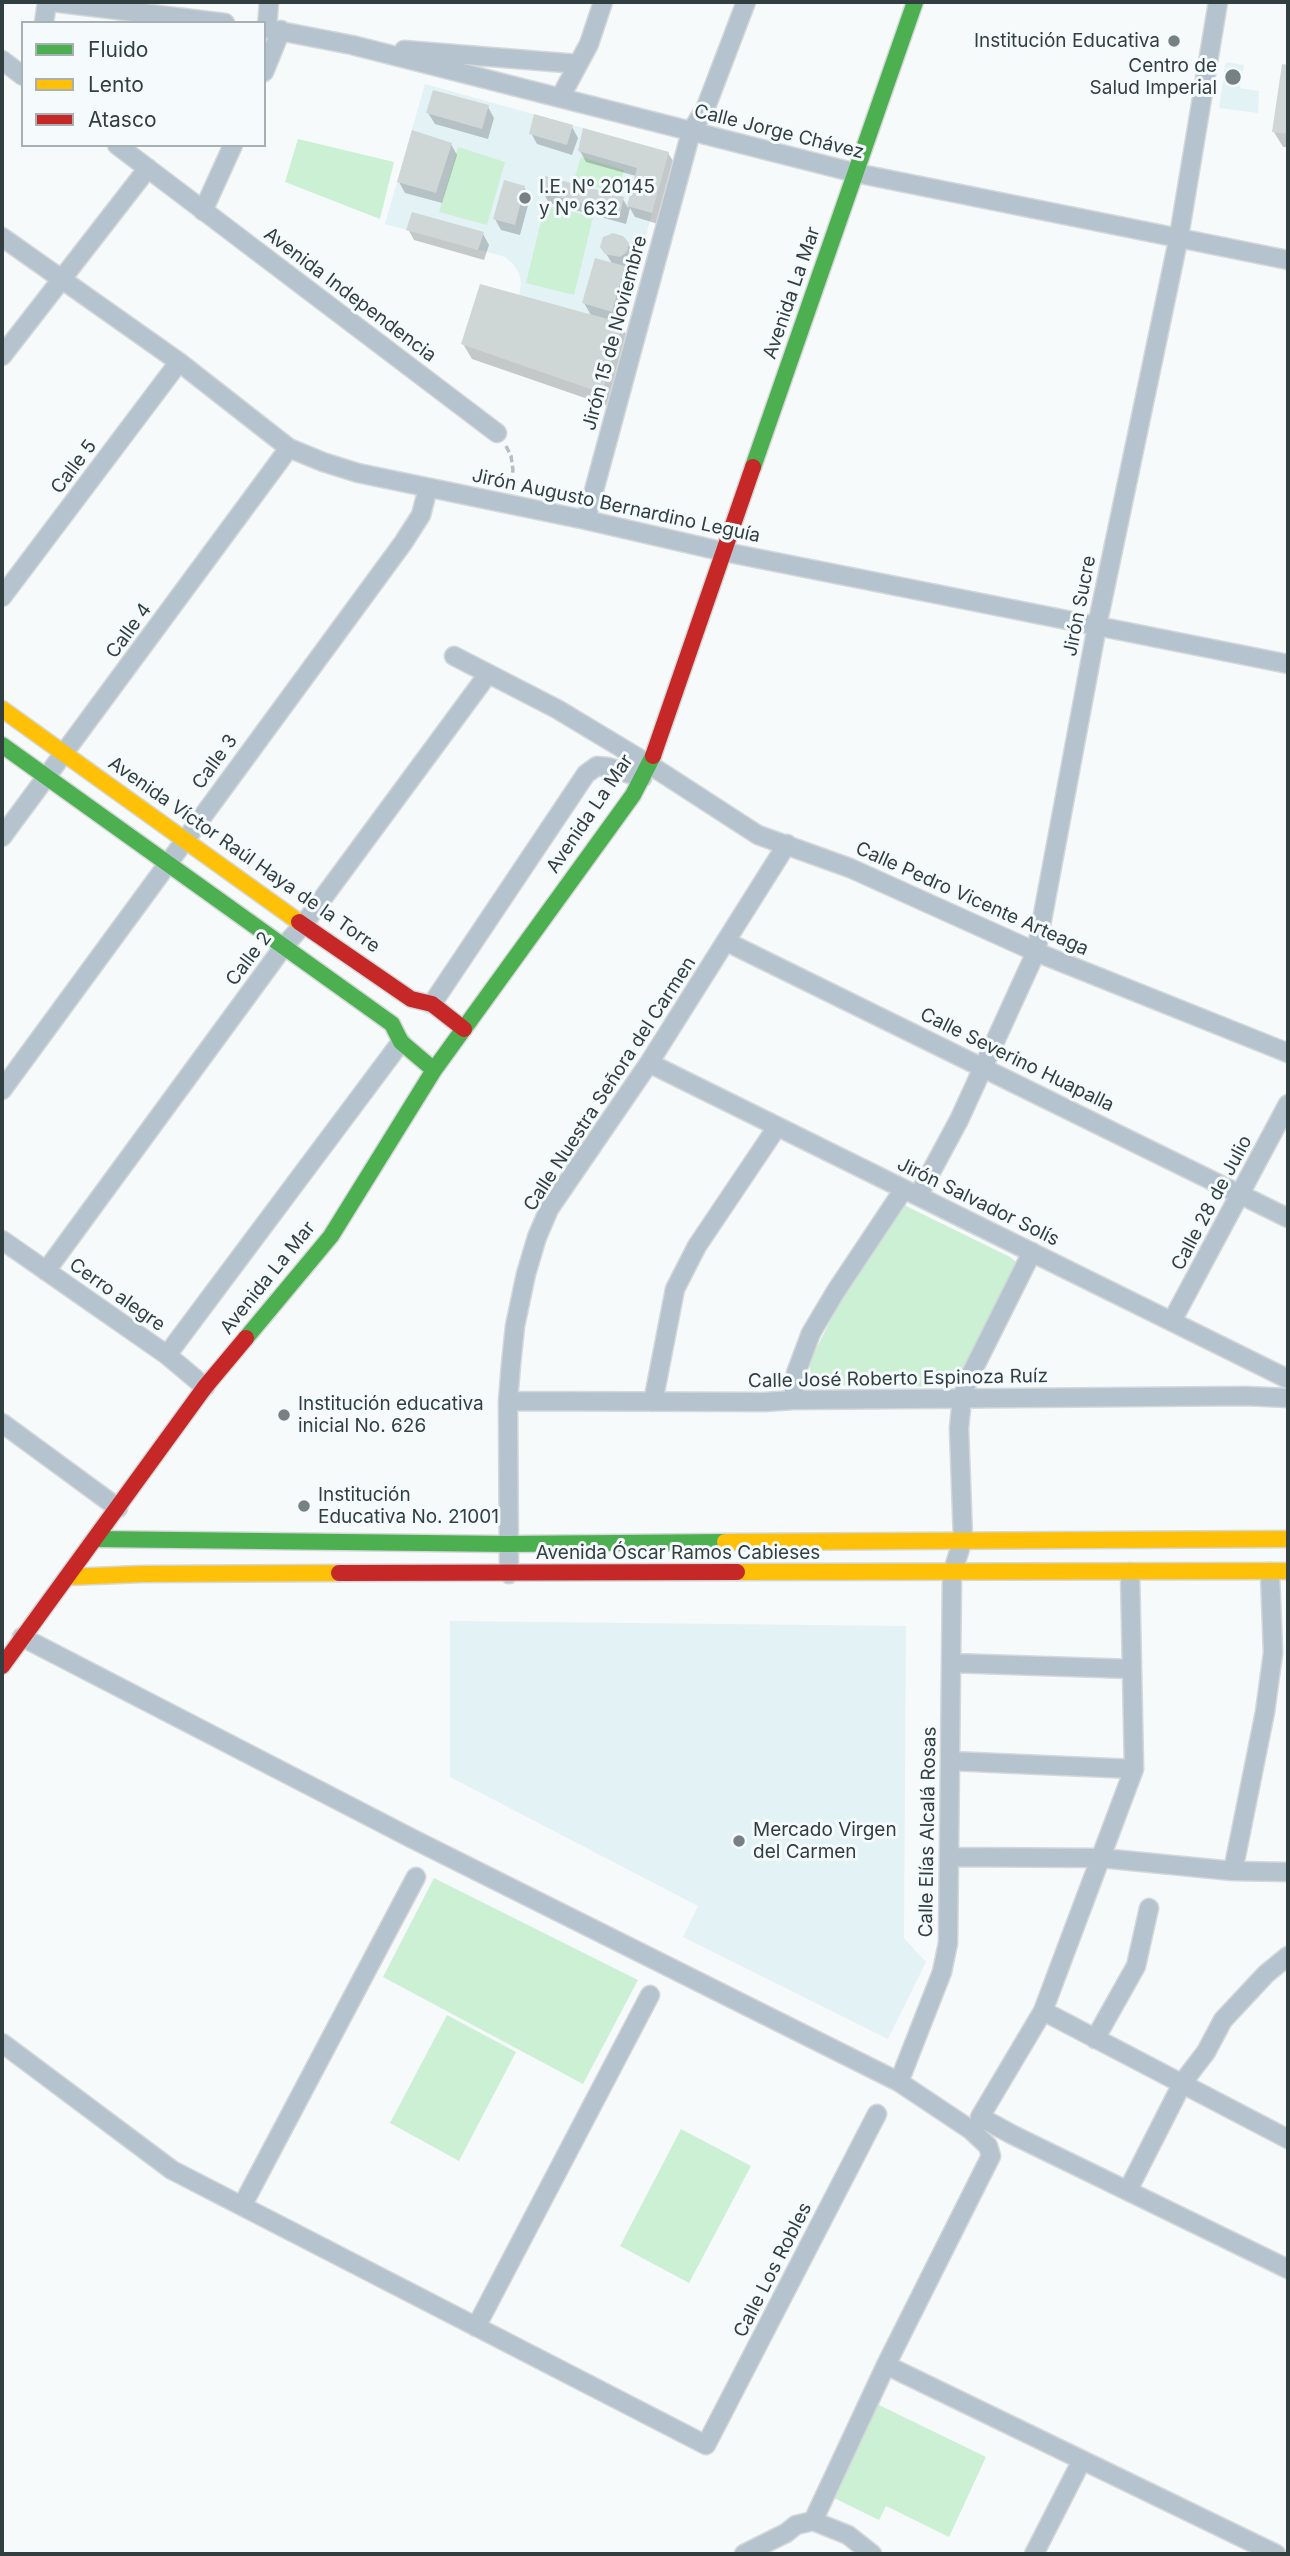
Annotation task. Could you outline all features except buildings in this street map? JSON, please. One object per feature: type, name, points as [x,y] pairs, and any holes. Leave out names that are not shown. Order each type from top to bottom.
[{"type":"street","points":[[44,21],[49,2],[208,21]]},
{"type":"street","points":[[266,59],[271,28],[269,2]]},
{"type":"street","points":[[560,98],[589,44],[603,2]]},
{"type":"street","name":"Jirón 15 de Noviembre","points":[[586,520],[691,132],[706,107],[746,2]]},
{"type":"street","name":"Avenida La Mar","points":[[2,1666],[205,1387],[331,1236],[435,1070],[625,806],[646,771],[725,552],[915,2]]},
{"type":"street","name":"Jirón Sucre","points":[[793,1400],[796,1373],[811,1333],[835,1291],[911,1193],[959,1120],[1036,952],[1097,626],[1179,236],[1219,2]]},
{"type":"street","name":"Calle Jorge Chávez","points":[[271,28],[352,45],[856,173],[1288,260]]},
{"type":"street","points":[[352,45],[578,64]]},
{"type":"street","points":[[2,60],[21,74]]},
{"type":"street","name":"Avenida Independencia","points":[[120,147],[497,433]]},
{"type":"street","points":[[203,211],[232,147]]},
{"type":"street","points":[[2,356],[148,168]]},
{"type":"street","name":"Jirón Augusto Bernardino Leguía","points":[[2,237],[179,362],[289,448],[358,473],[725,552],[1288,664]]},
{"type":"street","name":"Calle 5","points":[[2,597],[179,362]]},
{"type":"street","name":"Calle 4","points":[[2,837],[289,448]]},
{"type":"street","name":"Calle 3","points":[[2,1090],[403,543],[421,515],[428,488]]},
{"type":"street","points":[[454,656],[557,709],[646,771]]},
{"type":"street","name":"Calle 2","points":[[46,1271],[284,946],[303,925],[488,674]]},
{"type":"street","name":"Avenida Víctor Raúl Haya de la Torre","points":[[2,709],[303,925],[411,999],[432,1004],[464,1029]]},
{"type":"street","points":[[2,745],[392,1024],[401,1042],[435,1070]]},
{"type":"street","points":[[432,1004],[586,774],[597,766],[646,771]]},
{"type":"street","name":"Calle Pedro Vicente Arteaga","points":[[646,771],[758,835],[850,868],[1036,952],[1288,1053]]},
{"type":"street","name":"Calle Nuestra Señora del Carmen","points":[[509,1574],[508,1401],[515,1326],[526,1274],[541,1228],[549,1209],[649,1063],[787,844]]},
{"type":"street","name":"Calle Severino Huapalla","points":[[727,942],[1288,1218]]},
{"type":"street","points":[[167,1355],[401,1042]]},
{"type":"street","name":"Jirón Salvador Solís","points":[[649,1063],[1288,1379]]},
{"type":"street","name":"Calle 28 de Julio","points":[[1172,1321],[1288,1104]]},
{"type":"street","points":[[653,1402],[675,1289],[697,1246],[776,1127]]},
{"type":"street","name":"Cerro alegre","points":[[2,1240],[167,1355],[205,1387]]},
{"type":"street","name":"Calle Elías Alcalá Rosas","points":[[899,2082],[942,1972],[948,1943],[952,1574],[962,1539],[959,1428],[962,1399],[968,1380],[1031,1252]]},
{"type":"street","name":"Calle José Roberto Espinoza Ruíz","points":[[508,1401],[765,1402],[1246,1396],[1288,1398]]},
{"type":"street","points":[[2,1423],[118,1508]]},
{"type":"street","name":"Avenida Óscar Ramos Cabieses","points":[[96,1539],[507,1544],[1288,1539]]},
{"type":"street","points":[[1233,1871],[1265,1712],[1273,1653],[1279,1571]]},
{"type":"street","name":"Avenida Óscar Ramos Cabieses","points":[[68,1577],[142,1574],[952,1574],[1279,1571]]},
{"type":"street","points":[[1130,1572],[1134,1769],[1043,2011],[980,2117],[1288,2269]]},
{"type":"street","points":[[22,1637],[411,1838],[899,2082],[971,2130],[988,2146],[990,2156],[886,2365],[813,2521]]},
{"type":"street","points":[[951,1663],[1132,1669]]},
{"type":"street","points":[[950,1761],[1134,1769]]},
{"type":"street","points":[[949,1857],[1101,1858],[1233,1871],[1288,1872]]},
{"type":"street","points":[[242,2206],[416,1877]]},
{"type":"street","points":[[1095,2039],[1136,1966],[1149,1908]]},
{"type":"street","points":[[1128,2190],[1183,2082],[1206,2052],[1223,2020],[1258,1981],[1288,1956]]},
{"type":"street","points":[[2,2043],[172,2170],[476,2327],[650,1995]]},
{"type":"street","points":[[1043,2011],[1288,2139]]},
{"type":"street","name":"Calle Los Robles","points":[[476,2327],[706,2445],[877,2114]]},
{"type":"street","points":[[886,2365],[1276,2554]]},
{"type":"street","points":[[1034,2554],[1082,2460]]},
{"type":"street","points":[[744,2554],[786,2533],[796,2525],[813,2521],[848,2535],[872,2554]]},
{"type":"path","points":[[497,433],[511,456],[513,470],[506,504]]},
{"type":"shaded area","name":"Centro de Salud Imperial","points":[[1226,62],[1244,65],[1240,88],[1259,91],[1258,113],[1219,108]]},
{"type":"shaded area","name":"I.E. Nº 20145 y Nº 632","points":[[425,84],[669,152],[622,323],[519,295],[519,273],[505,257],[385,224]]},
{"type":"shaded area","name":"Mercado Virgen del Carmen","points":[[450,1621],[906,1626],[904,1938],[926,1962],[888,2039],[683,1937],[698,1906],[450,1777]]},
{"type":"green space","points":[[298,139],[394,162],[380,219],[285,182]]},
{"type":"green space","points":[[458,147],[505,162],[487,225],[439,212]]},
{"type":"green space","points":[[581,157],[624,170],[617,193],[574,180]]},
{"type":"green space","points":[[545,205],[593,217],[574,295],[526,283]]},
{"type":"green space","points":[[904,1205],[1016,1262],[959,1378],[947,1387],[820,1385],[811,1375],[809,1363],[842,1298]]},
{"type":"green space","points":[[434,1878],[638,1980],[583,2084],[383,1977]]},
{"type":"green space","points":[[447,2015],[516,2052],[459,2161],[390,2123]]},
{"type":"green space","points":[[681,2129],[751,2166],[689,2283],[620,2246]]},
{"type":"green space","points":[[877,2404],[986,2457],[949,2537],[886,2506],[879,2520],[832,2497]]},
{"type":"traffic: fast","points":[[753,467],[915,2]]},
{"type":"traffic: fast","points":[[2,745],[392,1024],[401,1042],[434,1070]]},
{"type":"traffic: fast","points":[[246,1338],[331,1236],[434,1070],[633,795],[653,756]]},
{"type":"traffic: fast","points":[[95,1539],[507,1544],[725,1542]]},
{"type":"traffic: slow","points":[[2,709],[299,922]]},
{"type":"traffic: slow","points":[[725,1542],[1288,1539]]},
{"type":"traffic: slow","points":[[737,1572],[1288,1571]]},
{"type":"traffic: slow","points":[[68,1577],[339,1573]]},
{"type":"traffic: jam","points":[[653,756],[753,467]]},
{"type":"traffic: jam","points":[[299,922],[411,999],[432,1004],[464,1029]]},
{"type":"traffic: jam","points":[[2,1666],[205,1387],[246,1338]]},
{"type":"traffic: jam","points":[[339,1573],[737,1572]]},
{"type":"place","name":"Institución Educativa","points":[[1174,41]]},
{"type":"place","name":"Centro de Salud Imperial","points":[[1233,77]]},
{"type":"place","name":"I.E. Nº 20145 y Nº 632","points":[[525,198]]},
{"type":"place","name":"Institución educativa inicial No. 626","points":[[284,1415]]},
{"type":"place","name":"Institución Educativa No. 21001","points":[[304,1506]]},
{"type":"place","name":"Mercado Virgen del Carmen","points":[[739,1841]]}]
